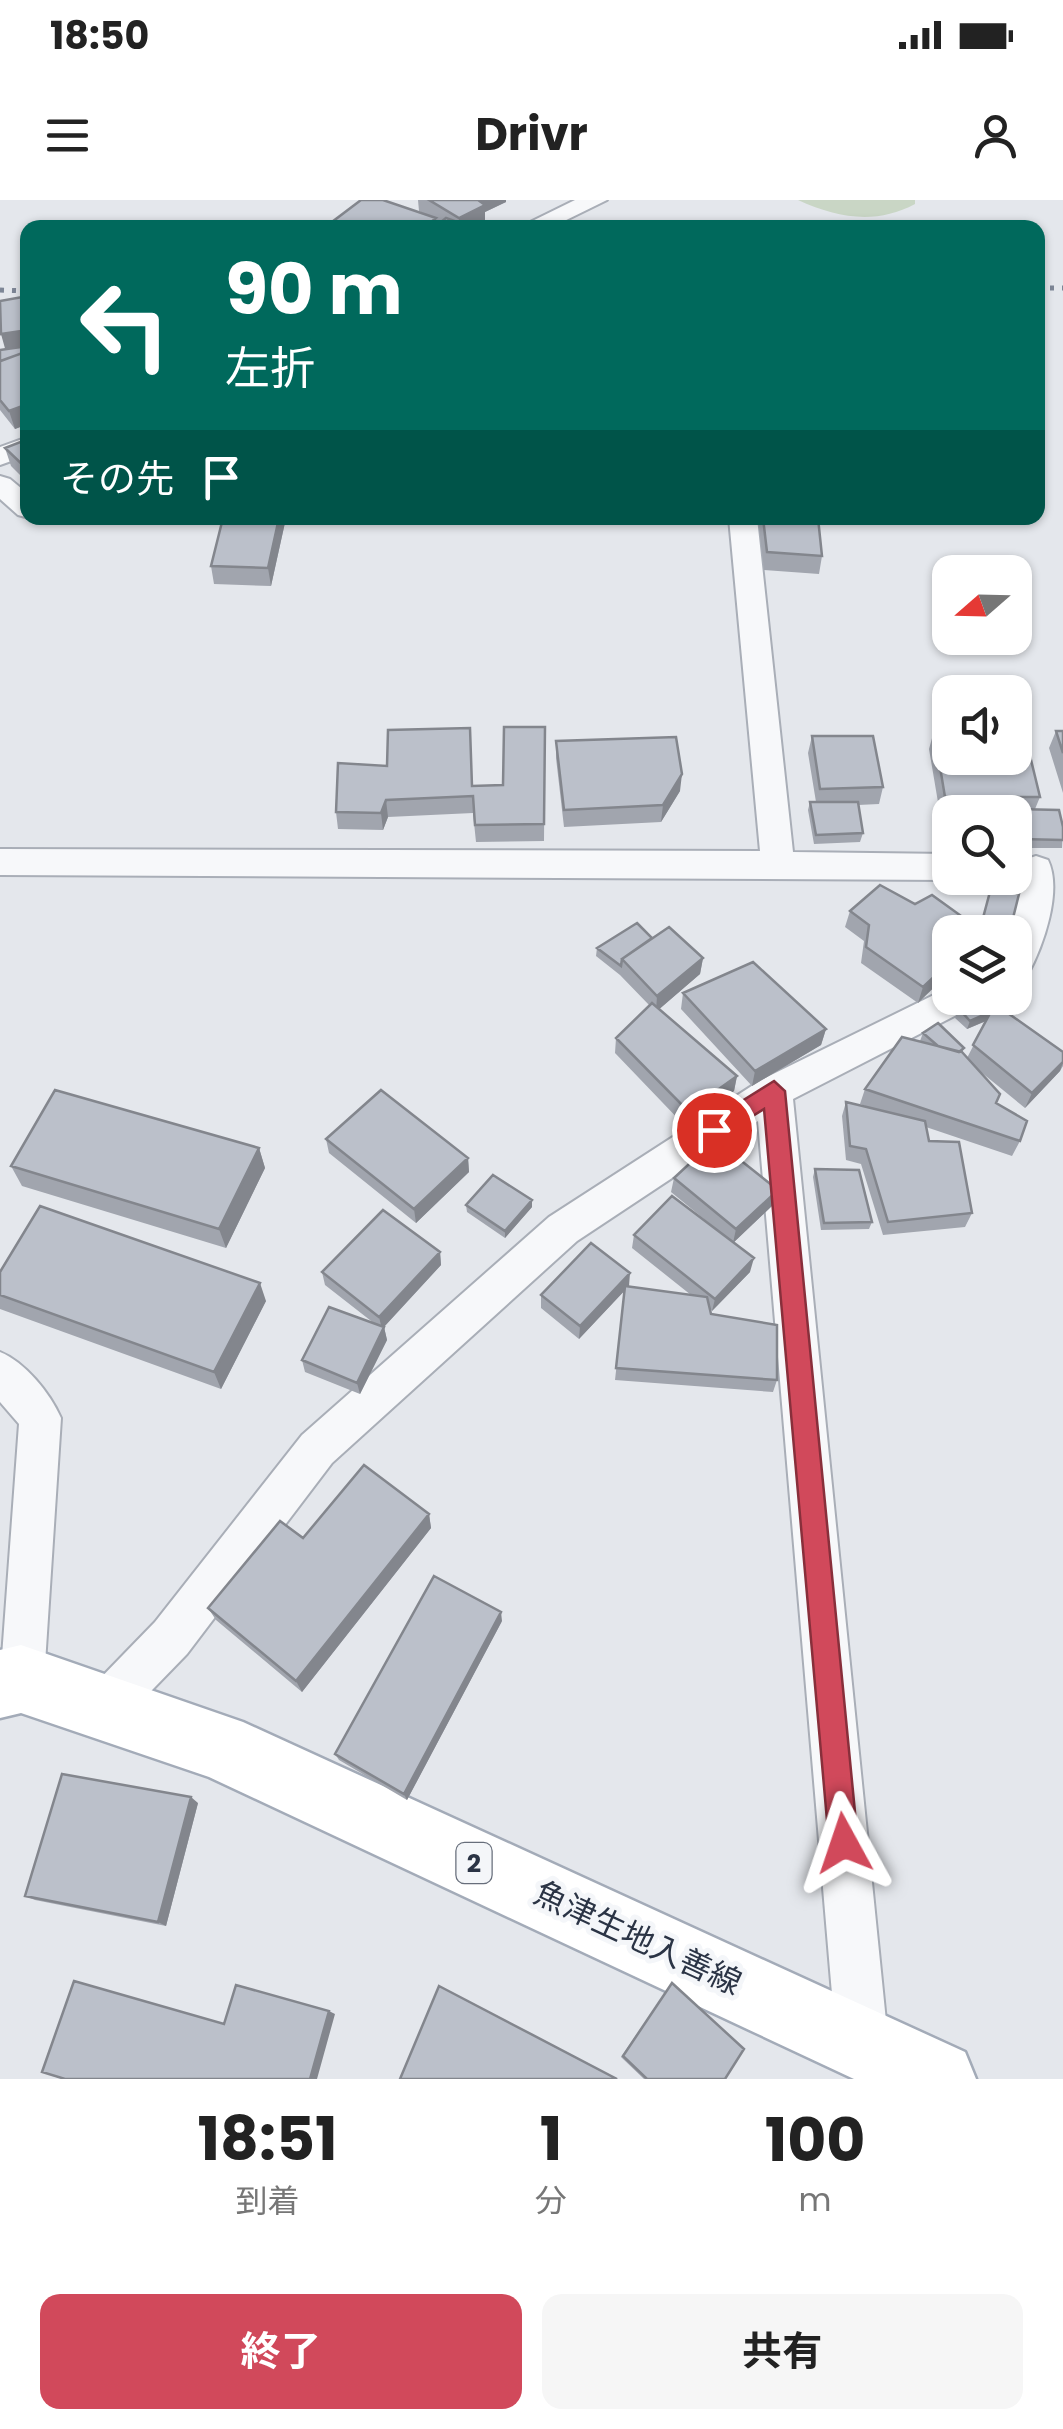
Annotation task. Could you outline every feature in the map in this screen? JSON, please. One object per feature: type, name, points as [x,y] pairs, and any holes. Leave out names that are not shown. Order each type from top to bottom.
[{"type":"main road","name":"魚津生地入善線","points":[[11,1681],[105,1706],[218,1746],[938,2079]]},
{"type":"street","points":[[521,200],[537,220]]},
{"type":"street","points":[[546,220],[595,200]]},
{"type":"street","points":[[0,485],[20,502]]},
{"type":"street","points":[[743,525],[778,864]]},
{"type":"street","points":[[0,862],[932,867]]},
{"type":"street","points":[[1032,918],[1038,869]]},
{"type":"street","points":[[105,1706],[172,1638],[317,1450],[563,1230],[774,1091],[932,1011]]},
{"type":"street","points":[[774,1091],[862,2041]]},
{"type":"street","points":[[0,1371],[40,1418],[11,1681]]},
{"type":"green space","points":[[798,200],[915,200],[915,204],[886,215],[856,217]]},
{"type":"building","points":[[361,200],[383,200],[436,218],[434,220],[335,220]]},
{"type":"building","points":[[429,200],[478,200],[485,205],[459,218]]},
{"type":"building","points":[[20,297],[20,331],[1,334],[0,301]]},
{"type":"building","points":[[20,347],[20,354],[1,361],[0,350]]},
{"type":"building","points":[[20,354],[20,407],[9,411],[0,400],[0,361]]},
{"type":"building","points":[[20,442],[20,462],[5,448]]},
{"type":"building","points":[[221,525],[277,525],[268,568],[211,566]]},
{"type":"building","points":[[764,525],[819,525],[822,556],[767,552]]},
{"type":"building","points":[[504,727],[545,727],[544,824],[475,825],[473,796],[386,800],[381,813],[336,812],[338,763],[387,766],[388,730],[470,728],[472,786],[503,785]]},
{"type":"building","points":[[1056,731],[1063,731],[1063,753]]},
{"type":"building","points":[[812,736],[873,736],[883,787],[820,789]]},
{"type":"building","points":[[676,737],[682,774],[663,805],[564,810],[556,741]]},
{"type":"building","points":[[1032,764],[1040,797],[1032,795],[945,795],[941,775],[1032,775]]},
{"type":"building","points":[[810,802],[858,802],[863,833],[816,835]]},
{"type":"building","points":[[1032,809],[1059,810],[1063,840],[1032,839]]},
{"type":"building","points":[[880,885],[915,904],[932,895],[960,915],[932,915],[932,979],[923,987],[866,947],[869,925],[850,911]]},
{"type":"building","points":[[989,895],[1019,895],[1014,915],[984,915]]},
{"type":"building","points":[[637,923],[652,938],[622,959],[621,966],[597,948]]},
{"type":"building","points":[[669,927],[703,958],[657,996],[622,959]]},
{"type":"building","points":[[753,962],[826,1029],[755,1071],[683,993]]},
{"type":"building","points":[[652,1003],[737,1076],[688,1111],[616,1038]]},
{"type":"building","points":[[989,1015],[1011,1015],[1063,1052],[1063,1062],[1032,1093],[973,1045]]},
{"type":"building","points":[[938,1023],[964,1048],[959,1052],[938,1046],[923,1033]]},
{"type":"building","points":[[902,1037],[962,1052],[1000,1094],[996,1103],[1027,1121],[1020,1141],[865,1089]]},
{"type":"building","points":[[55,1090],[259,1148],[219,1229],[11,1166]]},
{"type":"building","points":[[381,1090],[468,1158],[414,1209],[326,1139]]},
{"type":"building","points":[[846,1102],[925,1121],[929,1141],[959,1142],[972,1213],[888,1222],[866,1149],[850,1146]]},
{"type":"building","points":[[715,1140],[778,1190],[736,1229],[674,1178]]},
{"type":"building","points":[[815,1169],[859,1170],[872,1222],[824,1223]]},
{"type":"building","points":[[493,1175],[532,1200],[505,1231],[466,1205]]},
{"type":"building","points":[[672,1196],[754,1258],[715,1299],[634,1235]]},
{"type":"building","points":[[40,1206],[260,1283],[214,1372],[0,1295],[0,1272]]},
{"type":"building","points":[[383,1210],[440,1252],[379,1317],[322,1272]]},
{"type":"building","points":[[591,1243],[630,1273],[580,1326],[541,1295]]},
{"type":"building","points":[[625,1286],[707,1297],[711,1314],[777,1325],[777,1380],[616,1368]]},
{"type":"building","points":[[329,1307],[384,1327],[357,1383],[302,1360]]},
{"type":"building","points":[[364,1465],[429,1514],[296,1681],[208,1608],[280,1521],[303,1538]]},
{"type":"building","points":[[434,1576],[501,1612],[404,1794],[335,1754]]},
{"type":"building","points":[[62,1774],[191,1797],[158,1922],[25,1896]]},
{"type":"building","points":[[74,1981],[224,2024],[236,1985],[329,2011],[310,2079],[65,2079],[42,2072]]},
{"type":"building","points":[[672,1983],[744,2049],[725,2079],[647,2079],[623,2056]]},
{"type":"building","points":[[439,1986],[617,2079],[400,2079]]},
{"type":"railway","points":[[1045,288],[1063,288]]},
{"type":"railway","points":[[0,290],[20,291]]},
{"type":"route","points":[[714,1130],[774,1091],[844,1843]]}]
